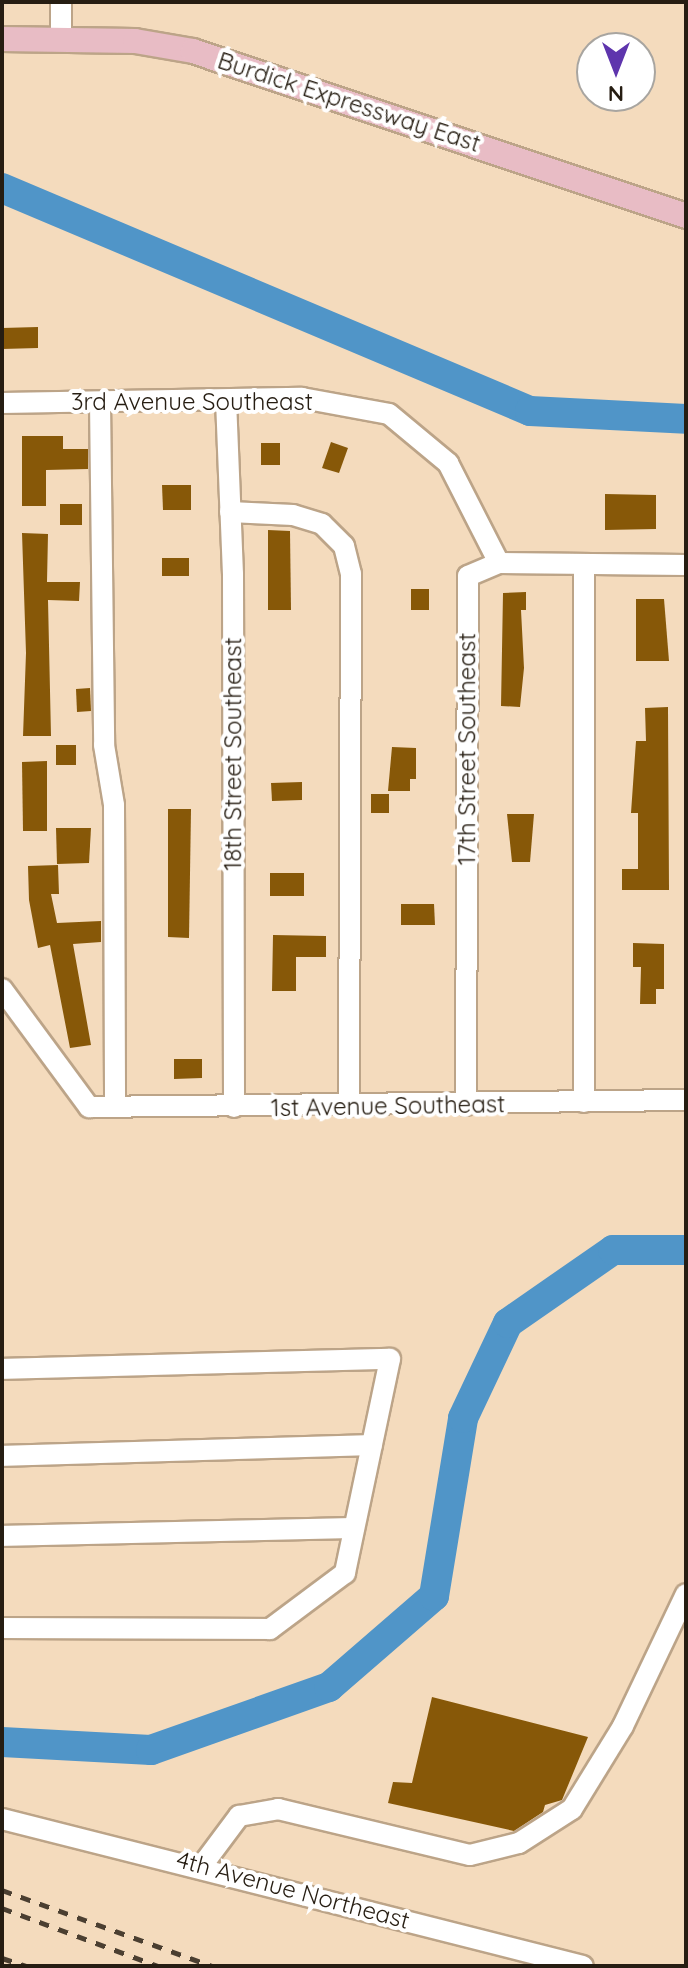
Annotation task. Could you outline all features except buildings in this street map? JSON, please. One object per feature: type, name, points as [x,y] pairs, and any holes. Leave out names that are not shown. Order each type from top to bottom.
[{"type":"main road","name":"Burdick Expressway East","points":[[2,39],[61,38],[163,44],[227,61],[686,216]]},
{"type":"street","points":[[61,2],[61,38]]},
{"type":"street","name":"3rd Avenue Southeast","points":[[2,403],[302,398],[389,414],[448,463],[499,563]]},
{"type":"street","name":"18th Street Southeast","points":[[226,400],[230,512],[234,1107]]},
{"type":"street","points":[[100,402],[104,745],[114,805],[115,1107]]},
{"type":"street","points":[[230,512],[293,515],[322,524],[344,546],[351,574],[349,1106]]},
{"type":"street","points":[[499,563],[686,565]]},
{"type":"street","name":"17th Street Southeast","points":[[466,1105],[468,576],[499,563]]},
{"type":"street","points":[[584,565],[584,1102]]},
{"type":"street","name":"1st Avenue Southeast","points":[[2,989],[89,1107],[466,1105],[686,1100]]},
{"type":"street","points":[[2,1369],[390,1359],[345,1573],[270,1629],[2,1628]]},
{"type":"street","points":[[2,1456],[372,1445]]},
{"type":"street","points":[[2,1536],[354,1528]]},
{"type":"street","points":[[201,1867],[239,1816],[278,1809],[470,1855],[519,1843],[572,1809],[623,1726],[686,1594]]},
{"type":"street","name":"4th Avenue Northeast","points":[[2,1819],[583,1966]]},
{"type":"waterway","points":[[2,188],[530,411],[686,419]]},
{"type":"waterway","points":[[2,1742],[151,1750],[329,1687],[434,1596],[463,1418],[508,1323],[613,1250],[686,1250]]},
{"type":"railway","points":[[2,1890],[212,1966]]},
{"type":"railway","points":[[2,1908],[158,1966]]},
{"type":"railway","points":[[2,1958],[27,1966]]}]
